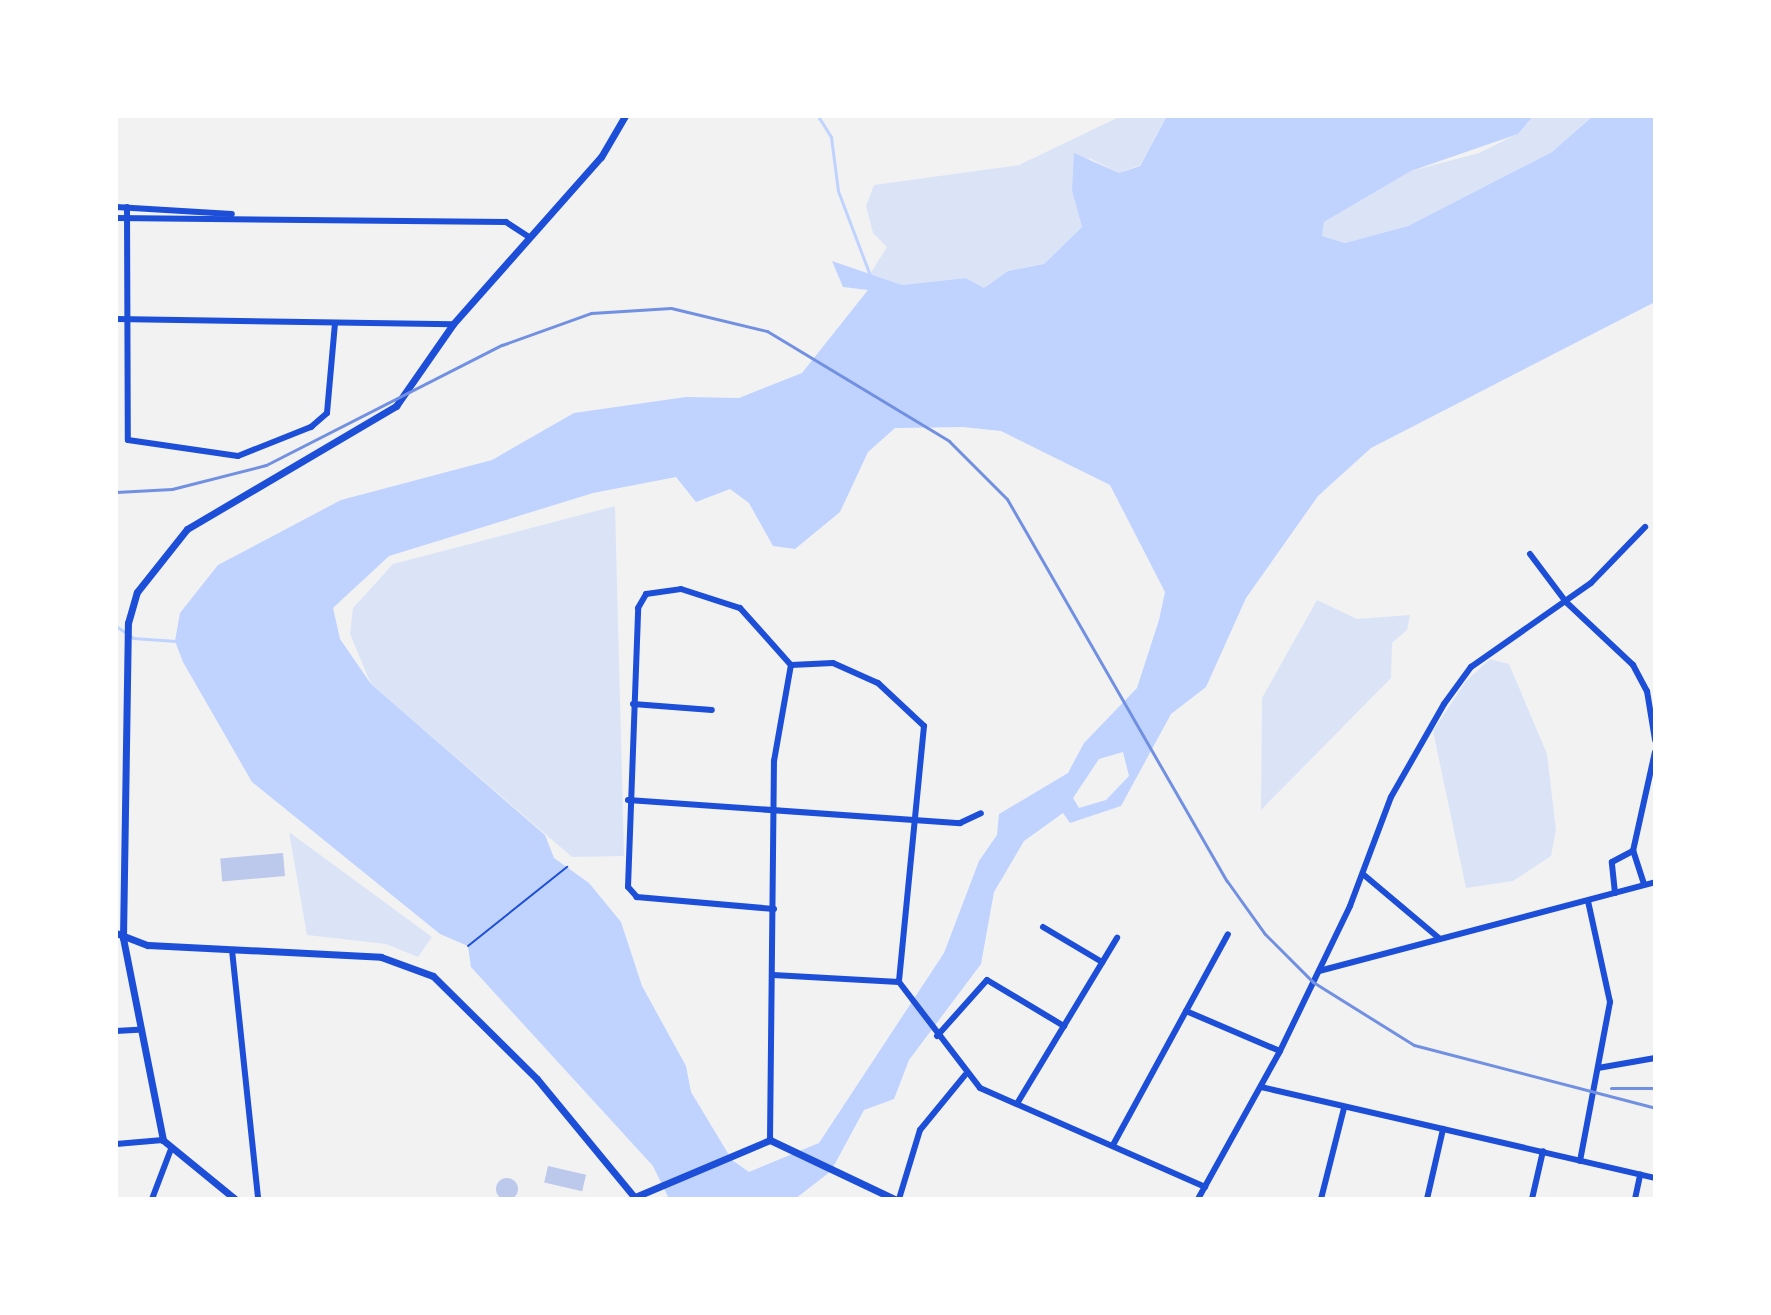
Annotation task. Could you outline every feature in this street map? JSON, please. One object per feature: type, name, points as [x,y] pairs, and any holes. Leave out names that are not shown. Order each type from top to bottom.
[{"type":"street","points":[[235,1199],[163,1140],[119,936],[128,623],[137,592],[187,529],[382,418],[453,324],[601,157],[625,116]]},
{"type":"street","points":[[116,207],[251,217]]},
{"type":"street","points":[[127,207],[125,319],[128,440],[238,456],[311,427],[327,413],[335,324]]},
{"type":"street","points":[[116,218],[506,222],[529,237]]},
{"type":"street","points":[[116,319],[453,324]]},
{"type":"street","points":[[1198,1199],[1261,1087],[1319,971],[1364,875],[1391,797],[1471,667],[1566,602],[1623,556],[1645,527]]},
{"type":"street","points":[[1530,554],[1566,602],[1633,665],[1647,691],[1655,740]]},
{"type":"street","points":[[770,1140],[774,909],[772,812],[791,665],[740,608],[681,589],[646,594],[638,608],[628,800],[628,887],[637,897],[774,909]]},
{"type":"street","points":[[791,665],[833,663],[878,683],[924,726],[899,982],[965,1075],[1205,1187]]},
{"type":"street","points":[[633,704],[712,710]]},
{"type":"street","points":[[1644,884],[1633,851],[1655,752]]},
{"type":"street","points":[[628,800],[960,823],[981,813]]},
{"type":"street","points":[[1615,893],[1612,862],[1633,851]]},
{"type":"street","points":[[1364,875],[1440,939]]},
{"type":"street","points":[[1319,971],[1655,882]]},
{"type":"street","points":[[1580,1161],[1610,1002],[1588,901]]},
{"type":"street","points":[[1043,927],[1102,962]]},
{"type":"street","points":[[1113,1145],[1228,934]]},
{"type":"street","points":[[119,936],[232,950],[381,957],[433,976],[537,1079],[635,1198],[734,1150],[770,1140],[896,1199],[920,1130],[965,1075]]},
{"type":"street","points":[[1018,1102],[1117,938]]},
{"type":"street","points":[[232,950],[258,1199]]},
{"type":"street","points":[[773,975],[899,982]]},
{"type":"street","points":[[937,1036],[987,980],[1064,1026]]},
{"type":"street","points":[[1186,1011],[1280,1051]]},
{"type":"street","points":[[116,1031],[138,1030]]},
{"type":"street","points":[[1598,1068],[1655,1058]]},
{"type":"street","points":[[1261,1087],[1655,1178]]},
{"type":"street","points":[[1321,1199],[1344,1108]]},
{"type":"street","points":[[1427,1199],[1443,1129]]},
{"type":"street","points":[[116,1144],[163,1140]]},
{"type":"street","points":[[152,1199],[171,1149]]},
{"type":"street","points":[[1532,1199],[1543,1151]]},
{"type":"street","points":[[1635,1199],[1640,1175]]},
{"type":"path","points":[[468,946],[567,867]]},
{"type":"shaded area","points":[[1121,116],[1167,116],[1140,165],[1119,173],[1089,158],[1072,191],[1082,227],[1044,264],[1008,271],[984,288],[966,278],[902,285],[870,274],[887,247],[873,233],[866,206],[874,185],[1019,165]]},
{"type":"shaded area","points":[[1533,116],[1593,116],[1552,152],[1408,226],[1345,243],[1321,236],[1324,222],[1411,171],[1479,153],[1517,134]]},
{"type":"shaded area","points":[[615,506],[624,856],[572,857],[371,684],[350,634],[353,608],[393,564]]},
{"type":"shaded area","points":[[1317,600],[1357,619],[1410,615],[1407,630],[1392,643],[1391,678],[1261,810],[1262,698]]},
{"type":"shaded area","points":[[1490,659],[1509,664],[1547,754],[1556,830],[1551,856],[1513,881],[1466,888],[1433,731],[1466,681]]},
{"type":"shaded area","points":[[289,832],[432,937],[418,957],[386,944],[307,935]]},
{"type":"water","points":[[1167,116],[1533,116],[1518,134],[1411,171],[1324,222],[1322,236],[1345,243],[1408,226],[1552,152],[1593,116],[1655,116],[1655,302],[1371,448],[1318,496],[1246,598],[1206,687],[1171,714],[1121,806],[1070,823],[1063,813],[1024,841],[994,892],[981,964],[909,1060],[894,1099],[864,1110],[831,1171],[795,1199],[669,1199],[653,1166],[471,967],[468,946],[440,934],[252,782],[183,662],[175,641],[180,613],[218,565],[341,500],[492,460],[574,413],[686,397],[739,398],[802,373],[868,290],[843,287],[832,261],[902,285],[966,278],[984,288],[1008,271],[1044,264],[1082,227],[1072,191],[1074,153],[1119,173],[1140,166]],"holes":[[[963,427],[1001,431],[1110,485],[1165,592],[1159,620],[1137,688],[1084,743],[1068,773],[999,814],[997,835],[979,861],[944,953],[819,1143],[749,1172],[732,1160],[691,1092],[686,1066],[642,986],[621,922],[589,883],[554,858],[545,835],[371,684],[340,639],[333,608],[389,556],[593,493],[676,477],[696,502],[730,489],[749,503],[773,546],[795,549],[840,512],[868,452],[895,428]],[[1123,752],[1129,776],[1106,800],[1079,808],[1073,798],[1099,759]]]},
{"type":"building","points":[[283,853],[285,876],[222,881],[220,858]]},
{"type":"building","points":[[548,1166],[586,1175],[582,1191],[544,1183]]},
{"type":"building","points":[[503,1178],[511,1178],[518,1189],[511,1200],[503,1200],[496,1193],[496,1185]]},
{"type":"waterway","points":[[818,116],[831,137],[838,191],[871,278]]},
{"type":"waterway","points":[[116,626],[133,638],[176,641]]},
{"type":"railway","points":[[116,492],[172,489],[266,465],[502,345],[591,313],[671,308],[767,331],[949,441],[1007,499],[1227,881],[1265,934],[1313,982],[1414,1045],[1655,1108]]},
{"type":"railway","points":[[1611,1088],[1655,1088]]}]
